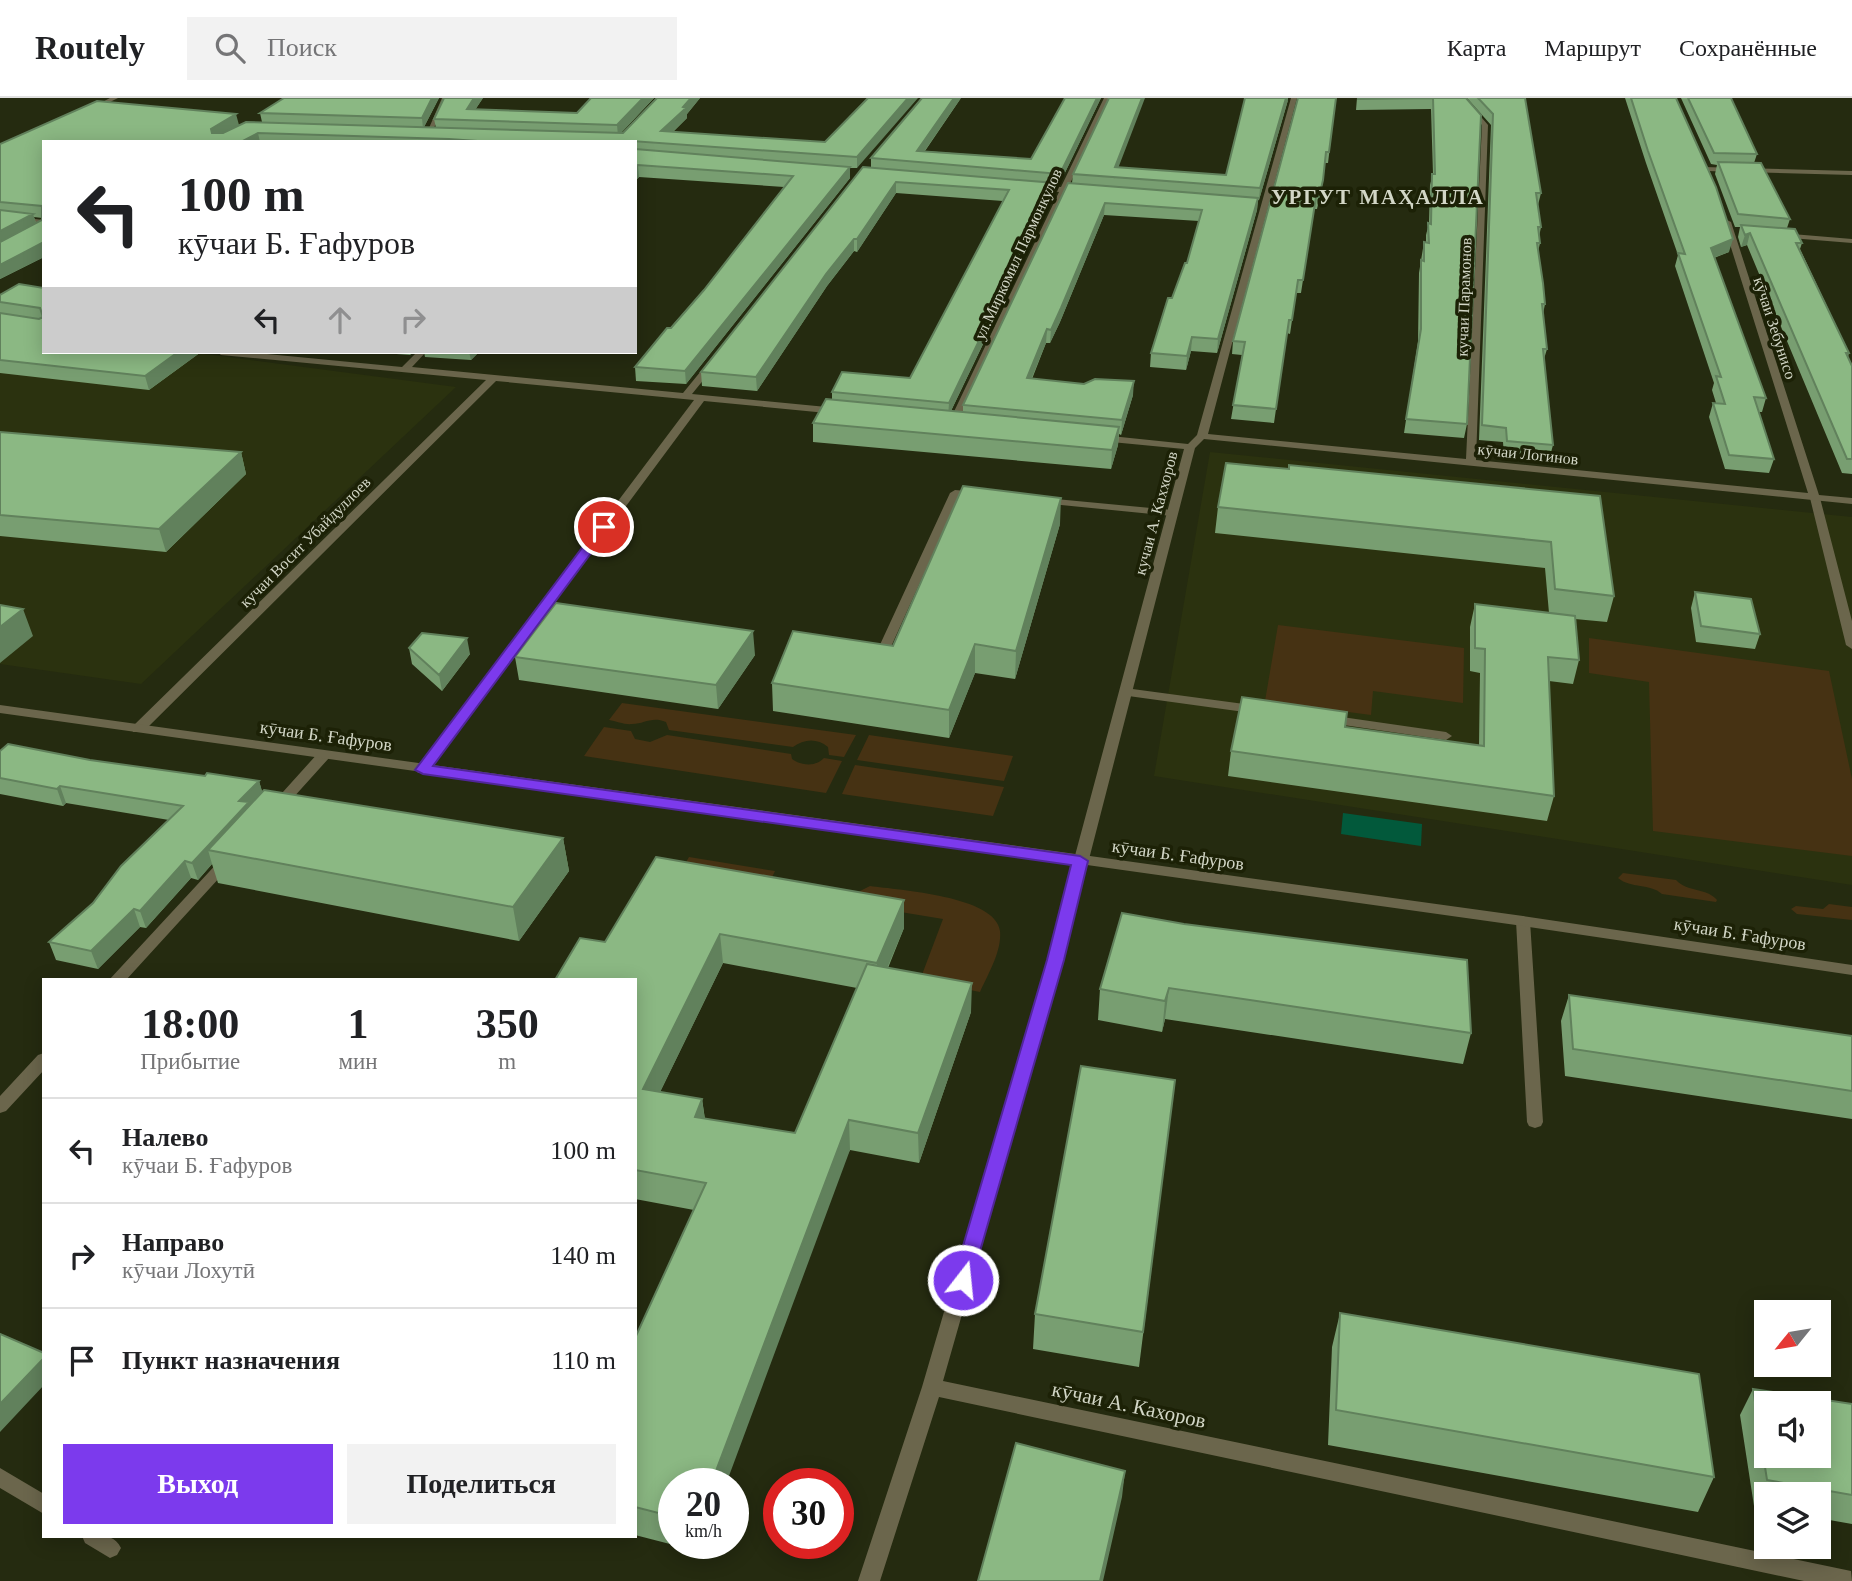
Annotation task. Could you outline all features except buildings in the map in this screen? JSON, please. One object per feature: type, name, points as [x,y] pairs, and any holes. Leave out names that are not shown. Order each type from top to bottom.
[{"type":"street","points":[[85,113],[115,98]]},
{"type":"street","points":[[428,134],[445,98]]},
{"type":"street","name":"ул.Миркомил Пармонкулов","points":[[954,422],[1107,98]]},
{"type":"street","points":[[1202,436],[1294,98]]},
{"type":"street","name":"кучаи Парамонов","points":[[1461,98],[1485,125],[1471,464]]},
{"type":"street","points":[[414,134],[441,135]]},
{"type":"street","points":[[1701,157],[1710,179]]},
{"type":"street","points":[[1706,169],[1852,173]]},
{"type":"street","points":[[1023,187],[1090,192]]},
{"type":"street","points":[[1251,205],[1265,206]]},
{"type":"street","name":"кӯчаи Зебунисо","points":[[1722,209],[1815,498],[1852,645]]},
{"type":"street","points":[[0,217],[42,222]]},
{"type":"street","points":[[33,233],[42,228]]},
{"type":"street","points":[[1729,231],[1743,232]]},
{"type":"street","points":[[1770,235],[1852,241]]},
{"type":"street","points":[[243,354],[847,412]]},
{"type":"street","points":[[405,369],[420,354]]},
{"type":"street","points":[[686,396],[719,354]]},
{"type":"street","name":"кучаи Восит Убайдуллоев","points":[[138,729],[494,378]]},
{"type":"street","points":[[423,770],[701,398]]},
{"type":"street","points":[[941,421],[968,424]]},
{"type":"street","name":"кӯчаи Логинов","points":[[1202,436],[1852,501]]},
{"type":"street","name":"кучаи А. Каххоров","points":[[1080,861],[1190,447],[1202,436]]},
{"type":"street","points":[[1093,437],[1190,447]]},
{"type":"street","points":[[884,649],[955,493],[996,497]]},
{"type":"street","points":[[1037,500],[1172,513]]},
{"type":"street","points":[[1125,692],[1270,711]]},
{"type":"street","name":"кӯчаи Б. Ғафуров","points":[[0,709],[1523,921],[1852,970]]},
{"type":"street","points":[[1311,717],[1446,736]]},
{"type":"street","points":[[264,821],[324,755]]},
{"type":"street","points":[[119,978],[236,850]]},
{"type":"street","points":[[869,1581],[932,1387],[1055,960],[1080,861]]},
{"type":"street","points":[[1523,921],[1535,1122]]},
{"type":"street","points":[[0,1107],[42,1061]]},
{"type":"street","name":"кӯчаи А. Кахоров","points":[[932,1387],[1851,1581]]},
{"type":"street","points":[[0,1477],[42,1505]]},
{"type":"shaded area","points":[[0,327],[42,351],[42,354],[204,354],[456,387],[141,684],[0,664]]},
{"type":"shaded area","points":[[1210,452],[1852,517],[1852,885],[1154,776]]},
{"type":"shaded area","points":[[1278,625],[1464,648],[1463,703],[1373,691],[1371,715],[1265,701]]},
{"type":"shaded area","points":[[1589,638],[1829,671],[1852,779],[1852,856],[1653,831],[1649,682],[1589,673]]},
{"type":"shaded area","points":[[622,703],[856,735],[844,757],[829,755],[828,747],[815,741],[802,742],[793,747],[669,730],[666,722],[661,720],[629,724],[609,720]]},
{"type":"shaded area","points":[[604,727],[631,731],[635,739],[650,742],[667,735],[791,754],[792,759],[804,764],[817,763],[824,758],[842,761],[826,793],[584,756]]},
{"type":"shaded area","points":[[869,735],[1013,756],[1004,781],[857,760]]},
{"type":"shaded area","points":[[855,765],[1004,787],[993,816],[842,794]]},
{"type":"shaded area","points":[[1343,813],[1422,824],[1421,846],[1341,834]]},
{"type":"shaded area","points":[[689,857],[775,871],[765,892],[677,878]]},
{"type":"shaded area","points":[[1623,873],[1676,880],[1686,887],[1708,893],[1717,900],[1662,894],[1652,888],[1629,884],[1618,878]]},
{"type":"shaded area","points":[[870,886],[965,902],[994,919],[1000,931],[999,946],[980,992],[920,980],[943,919],[852,904],[856,893]]},
{"type":"shaded area","points":[[1829,904],[1852,907],[1852,920],[1797,914],[1791,909],[1796,906],[1823,909]]},
{"type":"district","name":"УРГУТ МАҲАЛЛА","points":[[1378,197]]},
{"type":"route","points":[[604,527],[423,770],[1080,861],[1055,960],[963,1280]]}]
